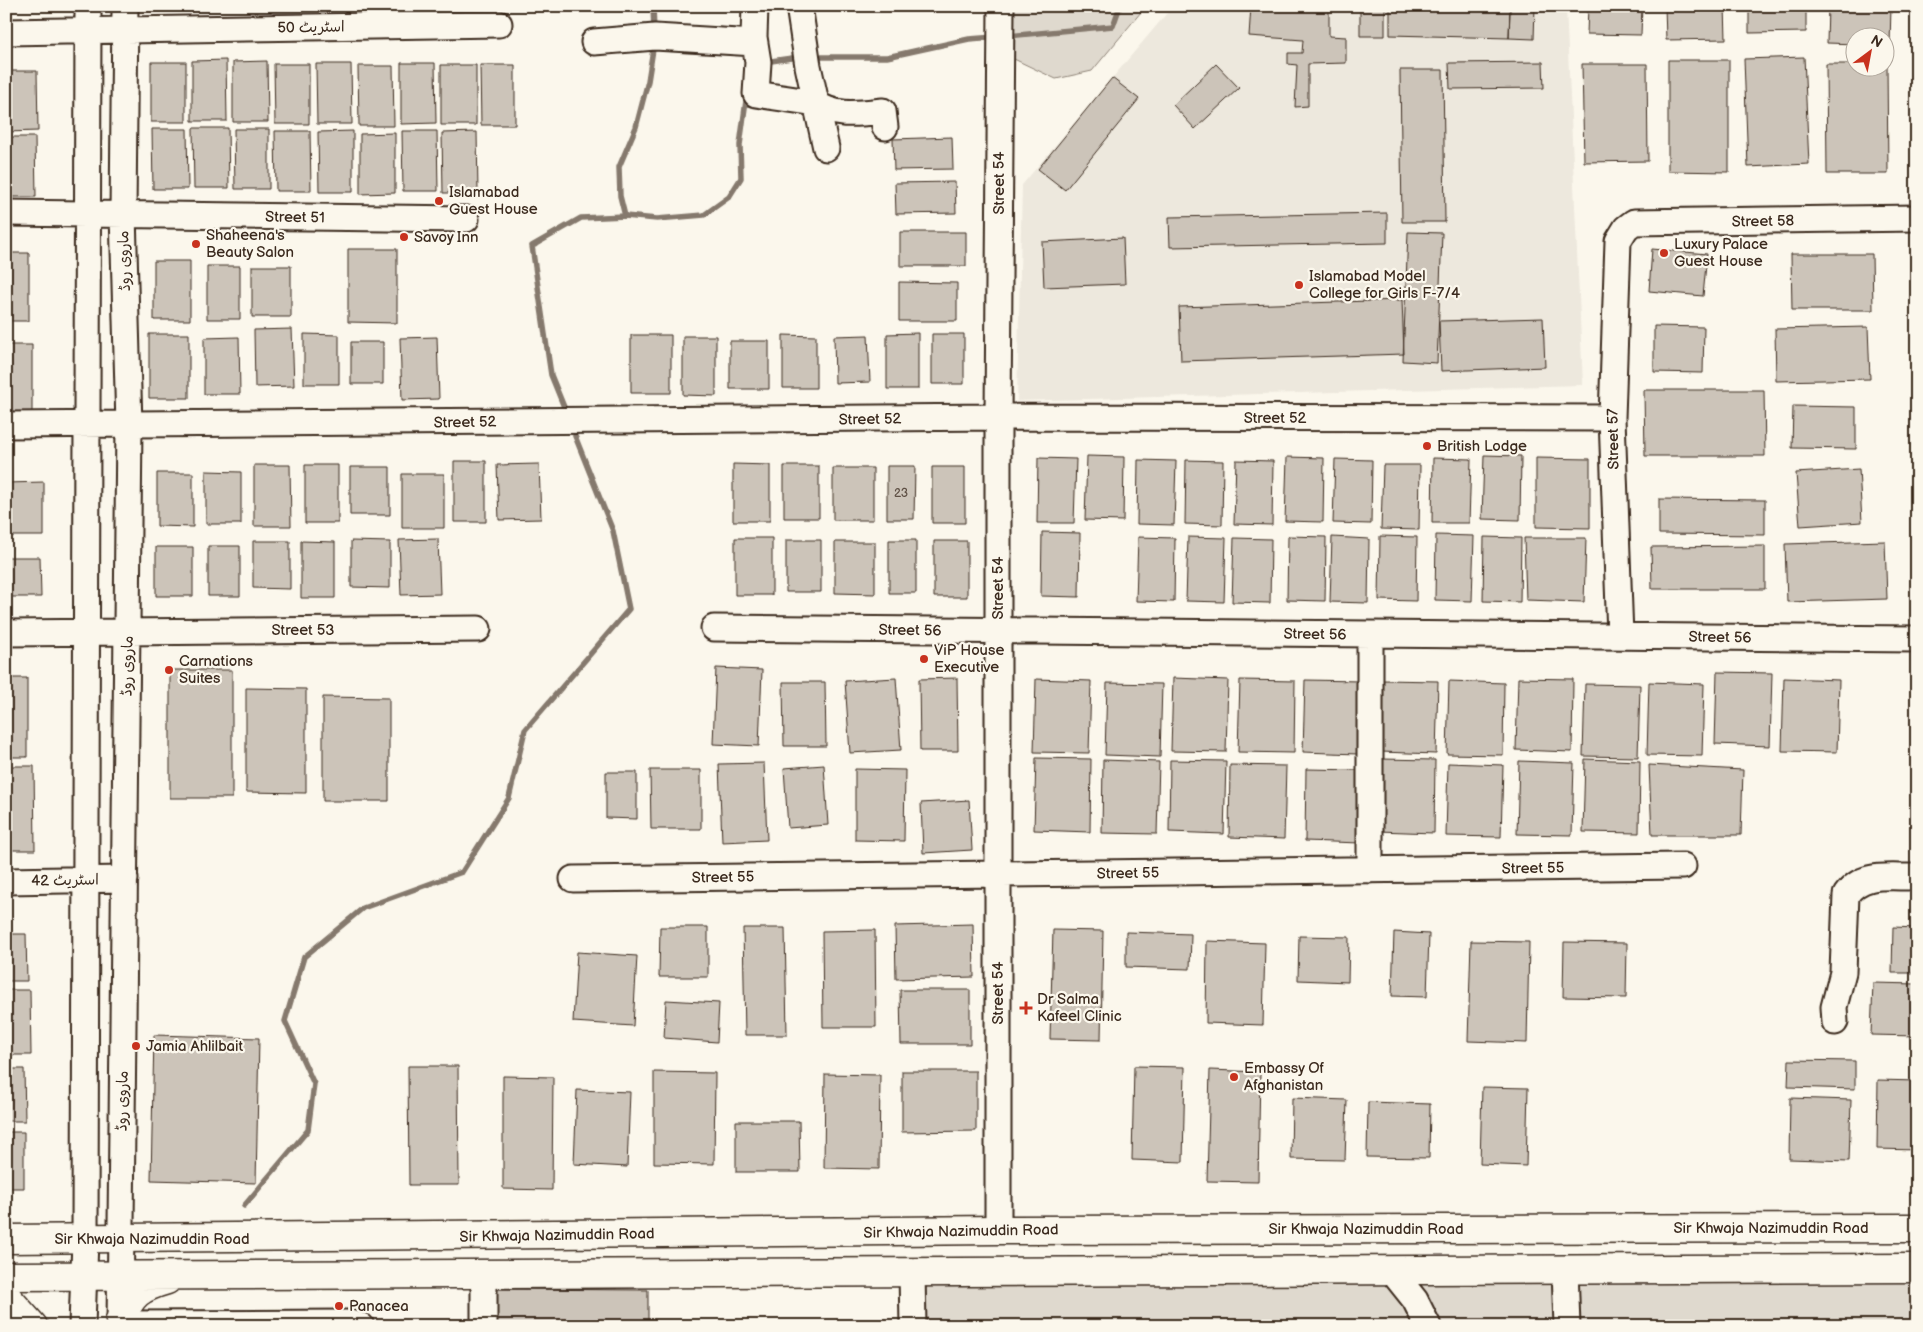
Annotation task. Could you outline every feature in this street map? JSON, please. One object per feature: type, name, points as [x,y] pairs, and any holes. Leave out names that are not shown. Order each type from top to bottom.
[{"type":"main road","name":"Sir Khwaja Nazimuddin Road","points":[[6,1240],[998,1230],[1917,1228]]},
{"type":"main road","points":[[1293,1229],[1296,1271]]},
{"type":"main road","points":[[6,1276],[1917,1268]]},
{"type":"main road","points":[[120,1323],[130,1299],[140,1290],[182,1276]]},
{"type":"main road","points":[[6,1296],[34,1326]]},
{"type":"street","points":[[82,1326],[85,1240],[88,6]]},
{"type":"street","points":[[755,6],[756,94],[816,104],[823,109],[847,114],[883,111],[885,127]]},
{"type":"street","points":[[800,6],[806,58],[826,148]]},
{"type":"street","name":"Street 54","points":[[998,1230],[998,417],[1001,6]]},
{"type":"street","name":"اسٹریٹ 50","points":[[6,32],[88,32],[124,18],[499,24]]},
{"type":"street","name":"ماروی روڈ","points":[[120,1323],[129,425],[123,214],[124,18]]},
{"type":"street","points":[[594,42],[655,37],[757,60]]},
{"type":"street","name":"Street 51","points":[[6,213],[466,219]]},
{"type":"street","name":"Street 58","points":[[1618,241],[1626,228],[1634,222],[1917,218]]},
{"type":"street","name":"Street 57","points":[[1618,241],[1612,418],[1620,636]]},
{"type":"street","name":"Street 52","points":[[6,425],[998,417],[1612,418]]},
{"type":"street","name":"Street 56","points":[[714,628],[1917,639]]},
{"type":"street","name":"Street 53","points":[[6,633],[478,629]]},
{"type":"street","points":[[1370,634],[1370,870]]},
{"type":"street","name":"Street 55","points":[[573,878],[1682,866]]},
{"type":"street","points":[[1835,1022],[1834,1007],[1843,972],[1846,895],[1853,885],[1866,878],[1917,877]]},
{"type":"street","name":"اسٹریٹ 42","points":[[6,881],[125,879]]},
{"type":"street","points":[[1565,1269],[1566,1326]]},
{"type":"street","points":[[1391,1270],[1414,1300],[1428,1326]]},
{"type":"street","points":[[912,1273],[913,1326]]},
{"type":"street","points":[[484,1275],[484,1326]]},
{"type":"street","points":[[120,1323],[159,1325],[349,1323],[361,1326]]},
{"type":"shaded area","points":[[1008,6],[1146,6],[1092,71],[1056,79],[1014,59]]},
{"type":"shaded area","name":"Islamabad Model College for Girls F-7/4","points":[[1173,6],[1566,6],[1583,385],[1017,401],[1022,185]]},
{"type":"shaded area","points":[[1917,1275],[1917,1326],[924,1326],[923,1284]]},
{"type":"building","points":[[1251,6],[1329,6],[1329,36],[1346,37],[1346,63],[1308,64],[1308,106],[1295,107],[1297,65],[1288,64],[1288,53],[1302,53],[1303,40],[1249,36]]},
{"type":"building","points":[[1360,6],[1385,6],[1385,36],[1360,36]]},
{"type":"building","points":[[1390,6],[1510,9],[1509,38],[1390,35]]},
{"type":"building","points":[[1510,6],[1535,6],[1534,39],[1509,38]]},
{"type":"building","points":[[1588,6],[1642,6],[1641,35],[1587,34]]},
{"type":"building","points":[[1665,6],[1725,6],[1726,39],[1666,40]]},
{"type":"building","points":[[1749,6],[1806,6],[1806,32],[1749,33]]},
{"type":"building","points":[[1828,6],[1891,6],[1890,28],[1846,28],[1846,44],[1827,43]]},
{"type":"building","points":[[1804,57],[1809,164],[1748,167],[1744,59]]},
{"type":"building","points":[[226,60],[227,121],[192,121],[192,61]]},
{"type":"building","points":[[1668,60],[1729,60],[1729,172],[1668,171]]},
{"type":"building","points":[[267,61],[268,122],[233,122],[233,62]]},
{"type":"building","points":[[151,62],[186,62],[186,122],[151,122]]},
{"type":"building","points":[[1543,62],[1544,88],[1450,89],[1449,63]]},
{"type":"building","points":[[401,63],[435,63],[436,123],[401,124]]},
{"type":"building","points":[[274,64],[309,64],[309,124],[275,124]]},
{"type":"building","points":[[316,64],[351,64],[352,124],[317,124]]},
{"type":"building","points":[[1216,64],[1239,88],[1195,129],[1173,105]]},
{"type":"building","points":[[1582,64],[1647,64],[1648,161],[1584,162]]},
{"type":"building","points":[[1826,64],[1846,64],[1846,78],[1887,78],[1888,174],[1827,174]]},
{"type":"building","points":[[441,65],[476,65],[476,125],[441,125]]},
{"type":"building","points":[[480,65],[515,65],[515,125],[481,125]]},
{"type":"building","points":[[358,66],[393,66],[394,126],[359,126]]},
{"type":"building","points":[[1400,70],[1443,70],[1445,222],[1402,222]]},
{"type":"building","points":[[6,71],[37,71],[38,131],[6,132]]},
{"type":"building","points":[[1112,78],[1139,99],[1065,190],[1038,169]]},
{"type":"building","points":[[193,128],[228,128],[229,188],[194,188]]},
{"type":"building","points":[[152,129],[187,129],[188,189],[153,189]]},
{"type":"building","points":[[234,129],[269,129],[269,189],[235,189]]},
{"type":"building","points":[[275,131],[310,131],[311,191],[276,191]]},
{"type":"building","points":[[353,131],[353,192],[319,192],[318,132]]},
{"type":"building","points":[[402,131],[437,131],[438,191],[403,191]]},
{"type":"building","points":[[477,132],[478,193],[443,193],[442,133]]},
{"type":"building","points":[[395,133],[395,193],[360,194],[360,134]]},
{"type":"building","points":[[6,137],[35,137],[36,197],[6,197]]},
{"type":"building","points":[[952,137],[953,169],[894,170],[893,139]]},
{"type":"building","points":[[955,182],[956,213],[896,214],[895,183]]},
{"type":"building","points":[[1387,213],[1387,243],[1170,247],[1169,217]]},
{"type":"building","points":[[900,232],[966,232],[966,266],[900,266]]},
{"type":"building","points":[[1408,232],[1442,233],[1437,363],[1403,361]]},
{"type":"building","points":[[1123,238],[1125,284],[1044,287],[1042,242]]},
{"type":"building","points":[[348,249],[397,249],[397,323],[348,322]]},
{"type":"building","points":[[1652,249],[1707,254],[1703,296],[1649,291]]},
{"type":"building","points":[[6,253],[29,253],[29,321],[6,321]]},
{"type":"building","points":[[1791,254],[1872,254],[1873,310],[1792,310]]},
{"type":"building","points":[[154,261],[190,261],[190,320],[154,320]]},
{"type":"building","points":[[207,266],[240,266],[240,319],[207,319]]},
{"type":"building","points":[[252,266],[291,266],[291,317],[252,317]]},
{"type":"building","points":[[899,282],[957,283],[957,321],[899,321]]},
{"type":"building","points":[[1402,300],[1404,354],[1181,361],[1179,307]]},
{"type":"building","points":[[1543,318],[1545,367],[1441,371],[1439,321]]},
{"type":"building","points":[[1654,326],[1704,327],[1703,373],[1654,372]]},
{"type":"building","points":[[1868,327],[1870,379],[1776,381],[1775,329]]},
{"type":"building","points":[[292,329],[294,386],[255,387],[254,330]]},
{"type":"building","points":[[918,333],[918,389],[887,389],[887,334]]},
{"type":"building","points":[[149,334],[189,334],[189,398],[149,398]]},
{"type":"building","points":[[304,334],[339,335],[339,384],[304,384]]},
{"type":"building","points":[[932,334],[964,334],[964,384],[932,384]]},
{"type":"building","points":[[631,335],[671,335],[671,393],[631,393]]},
{"type":"building","points":[[783,335],[816,336],[816,388],[783,388]]},
{"type":"building","points":[[868,335],[870,382],[835,383],[834,336]]},
{"type":"building","points":[[683,336],[716,336],[716,396],[683,395]]},
{"type":"building","points":[[239,337],[240,394],[204,394],[204,338]]},
{"type":"building","points":[[437,337],[439,399],[402,400],[400,338]]},
{"type":"building","points":[[730,341],[769,341],[769,389],[730,389]]},
{"type":"building","points":[[351,342],[383,342],[383,384],[351,384]]},
{"type":"building","points":[[6,345],[32,345],[32,414],[6,414]]},
{"type":"building","points":[[1644,390],[1764,390],[1765,456],[1645,456]]},
{"type":"building","points":[[1793,406],[1856,407],[1856,449],[1792,448]]},
{"type":"building","points":[[1484,455],[1521,456],[1520,520],[1482,519]]},
{"type":"building","points":[[1087,456],[1124,457],[1123,521],[1085,520]]},
{"type":"building","points":[[1287,457],[1324,458],[1323,522],[1285,521]]},
{"type":"building","points":[[1038,458],[1076,459],[1074,523],[1037,523]]},
{"type":"building","points":[[1433,458],[1471,459],[1469,523],[1432,523]]},
{"type":"building","points":[[1536,458],[1590,459],[1590,528],[1536,527]]},
{"type":"building","points":[[1335,459],[1372,460],[1371,524],[1333,523]]},
{"type":"building","points":[[1138,460],[1176,461],[1174,525],[1137,524]]},
{"type":"building","points":[[1186,460],[1223,461],[1222,525],[1185,524]]},
{"type":"building","points":[[1236,460],[1273,461],[1272,525],[1234,524]]},
{"type":"building","points":[[454,461],[486,461],[486,522],[454,522]]},
{"type":"building","points":[[539,464],[541,519],[499,520],[497,465]]},
{"type":"building","points":[[733,464],[770,465],[770,521],[733,521]]},
{"type":"building","points":[[254,465],[290,465],[291,526],[254,526]]},
{"type":"building","points":[[305,465],[338,465],[338,523],[305,523]]},
{"type":"building","points":[[1383,465],[1420,465],[1419,530],[1381,529]]},
{"type":"building","points":[[784,466],[819,466],[819,518],[784,518]]},
{"type":"building","points":[[887,466],[915,466],[914,519],[887,519]]},
{"type":"building","points":[[350,467],[390,467],[390,515],[350,515]]},
{"type":"building","points":[[932,467],[965,467],[965,523],[932,523]]},
{"type":"building","points":[[833,468],[873,468],[873,520],[833,520]]},
{"type":"building","points":[[1859,469],[1862,522],[1800,526],[1796,473]]},
{"type":"building","points":[[206,471],[241,472],[241,524],[206,524]]},
{"type":"building","points":[[157,473],[193,473],[193,527],[157,526]]},
{"type":"building","points":[[402,474],[444,474],[444,528],[402,528]]},
{"type":"building","points":[[44,482],[44,536],[6,536],[6,483]]},
{"type":"building","points":[[1659,499],[1765,500],[1765,535],[1659,534]]},
{"type":"building","points":[[1042,532],[1080,533],[1079,597],[1041,596]]},
{"type":"building","points":[[1436,535],[1474,536],[1472,601],[1435,600]]},
{"type":"building","points":[[1288,536],[1326,537],[1325,601],[1287,600]]},
{"type":"building","points":[[1380,536],[1417,537],[1416,601],[1379,600]]},
{"type":"building","points":[[1138,537],[1175,538],[1174,602],[1136,601]]},
{"type":"building","points":[[1188,537],[1226,538],[1224,602],[1186,601]]},
{"type":"building","points":[[1332,537],[1369,539],[1368,603],[1330,602]]},
{"type":"building","points":[[1484,537],[1521,538],[1520,602],[1483,601]]},
{"type":"building","points":[[735,538],[772,538],[772,595],[735,595]]},
{"type":"building","points":[[1234,538],[1271,539],[1270,603],[1232,602]]},
{"type":"building","points":[[1524,538],[1586,538],[1584,602],[1526,600]]},
{"type":"building","points":[[438,539],[440,594],[401,595],[399,540]]},
{"type":"building","points":[[786,540],[821,540],[821,592],[786,592]]},
{"type":"building","points":[[889,540],[916,540],[916,593],[889,593]]},
{"type":"building","points":[[253,541],[290,541],[290,589],[253,588]]},
{"type":"building","points":[[301,541],[335,542],[335,598],[301,598]]},
{"type":"building","points":[[351,541],[390,542],[390,588],[351,587]]},
{"type":"building","points":[[934,541],[967,541],[967,597],[934,597]]},
{"type":"building","points":[[1885,541],[1887,599],[1787,602],[1785,544]]},
{"type":"building","points":[[835,542],[875,542],[875,594],[835,593]]},
{"type":"building","points":[[208,546],[240,546],[240,596],[208,596]]},
{"type":"building","points":[[1765,546],[1765,589],[1652,589],[1651,547]]},
{"type":"building","points":[[156,547],[193,547],[193,596],[156,596]]},
{"type":"building","points":[[6,557],[40,557],[41,597],[6,597]]},
{"type":"building","points":[[716,668],[762,670],[759,746],[713,744]]},
{"type":"building","points":[[170,670],[232,670],[232,798],[170,798]]},
{"type":"building","points":[[1717,672],[1772,673],[1770,746],[1715,744]]},
{"type":"building","points":[[6,678],[27,678],[27,757],[6,757]]},
{"type":"building","points":[[896,678],[901,750],[850,753],[845,681]]},
{"type":"building","points":[[957,678],[958,751],[920,751],[919,679]]},
{"type":"building","points":[[1173,678],[1228,680],[1226,752],[1171,751]]},
{"type":"building","points":[[1518,678],[1573,679],[1572,752],[1516,750]]},
{"type":"building","points":[[1784,678],[1839,680],[1837,752],[1782,751]]},
{"type":"building","points":[[1036,679],[1091,681],[1089,753],[1034,752]]},
{"type":"building","points":[[1240,680],[1295,681],[1294,753],[1238,752]]},
{"type":"building","points":[[1305,680],[1360,681],[1358,754],[1303,752]]},
{"type":"building","points":[[1383,680],[1438,681],[1436,754],[1381,752]]},
{"type":"building","points":[[1449,681],[1504,683],[1503,755],[1447,754]]},
{"type":"building","points":[[783,682],[825,682],[826,746],[784,746]]},
{"type":"building","points":[[1649,682],[1704,684],[1702,756],[1647,755]]},
{"type":"building","points":[[1107,683],[1162,684],[1160,757],[1105,755]]},
{"type":"building","points":[[1585,684],[1640,685],[1638,757],[1583,756]]},
{"type":"building","points":[[246,688],[306,689],[306,793],[246,792]]},
{"type":"building","points":[[323,697],[389,698],[389,801],[323,801]]},
{"type":"building","points":[[1036,758],[1091,759],[1090,832],[1034,830]]},
{"type":"building","points":[[1380,759],[1435,760],[1434,833],[1378,831]]},
{"type":"building","points":[[1585,759],[1640,761],[1639,833],[1583,832]]},
{"type":"building","points":[[1103,760],[1159,762],[1157,834],[1102,833]]},
{"type":"building","points":[[1170,760],[1226,761],[1224,834],[1169,832]]},
{"type":"building","points":[[1519,761],[1574,763],[1572,835],[1517,834]]},
{"type":"building","points":[[764,763],[767,840],[722,842],[719,764]]},
{"type":"building","points":[[1448,763],[1503,765],[1501,837],[1446,836]]},
{"type":"building","points":[[824,765],[828,825],[788,828],[784,768]]},
{"type":"building","points":[[1230,765],[1286,766],[1284,839],[1229,837]]},
{"type":"building","points":[[1649,765],[1743,770],[1741,835],[1652,835]]},
{"type":"building","points":[[6,766],[34,766],[35,850],[6,850]]},
{"type":"building","points":[[855,769],[905,770],[904,841],[855,840]]},
{"type":"building","points":[[1306,769],[1362,770],[1360,843],[1305,841]]},
{"type":"building","points":[[650,770],[701,770],[701,829],[651,829]]},
{"type":"building","points":[[606,772],[637,772],[637,819],[606,818]]},
{"type":"building","points":[[969,800],[972,850],[923,853],[921,803]]},
{"type":"building","points":[[973,924],[974,977],[896,979],[895,926]]},
{"type":"building","points":[[660,927],[708,927],[708,977],[659,977]]},
{"type":"building","points":[[1893,927],[1917,928],[1917,973],[1892,973]]},
{"type":"building","points":[[743,928],[785,928],[787,1035],[745,1035]]},
{"type":"building","points":[[875,930],[876,1027],[823,1027],[822,931]]},
{"type":"building","points":[[1053,930],[1103,931],[1101,1040],[1050,1039]]},
{"type":"building","points":[[1126,932],[1191,934],[1190,969],[1126,967]]},
{"type":"building","points":[[1394,932],[1429,934],[1427,997],[1392,996]]},
{"type":"building","points":[[6,934],[26,934],[27,981],[6,981]]},
{"type":"building","points":[[1299,936],[1349,937],[1348,982],[1298,980]]},
{"type":"building","points":[[1207,941],[1265,943],[1263,1025],[1206,1023]]},
{"type":"building","points":[[1471,941],[1529,942],[1527,1043],[1468,1041]]},
{"type":"building","points":[[1564,942],[1627,943],[1626,998],[1563,997]]},
{"type":"building","points":[[577,952],[637,956],[633,1026],[573,1022]]},
{"type":"building","points":[[1873,983],[1917,984],[1917,1036],[1871,1035]]},
{"type":"building","points":[[6,990],[30,990],[31,1055],[6,1055]]},
{"type":"building","points":[[900,990],[970,990],[970,1044],[901,1044]]},
{"type":"building","points":[[666,1000],[719,1003],[717,1042],[664,1038]]},
{"type":"building","points":[[154,1035],[259,1038],[256,1183],[151,1180]]},
{"type":"building","points":[[1789,1060],[1855,1061],[1855,1089],[1788,1087]]},
{"type":"building","points":[[408,1066],[458,1066],[459,1185],[409,1185]]},
{"type":"building","points":[[1134,1066],[1185,1067],[1183,1162],[1132,1160]]},
{"type":"building","points":[[6,1069],[24,1069],[25,1121],[6,1121]]},
{"type":"building","points":[[1210,1070],[1260,1072],[1258,1182],[1207,1181]]},
{"type":"building","points":[[902,1071],[976,1071],[976,1131],[902,1132]]},
{"type":"building","points":[[654,1072],[715,1073],[714,1164],[654,1163]]},
{"type":"building","points":[[825,1074],[880,1075],[879,1169],[824,1168]]},
{"type":"building","points":[[503,1076],[553,1077],[552,1190],[503,1189]]},
{"type":"building","points":[[1878,1080],[1917,1081],[1917,1150],[1877,1149]]},
{"type":"building","points":[[1482,1087],[1528,1088],[1526,1166],[1480,1164]]},
{"type":"building","points":[[577,1090],[630,1092],[627,1167],[574,1164]]},
{"type":"building","points":[[1292,1098],[1347,1100],[1345,1160],[1291,1159]]},
{"type":"building","points":[[1790,1098],[1851,1100],[1849,1161],[1789,1159]]},
{"type":"building","points":[[1368,1102],[1430,1104],[1429,1158],[1367,1157]]},
{"type":"building","points":[[736,1121],[799,1121],[800,1172],[736,1172]]},
{"type":"building","points":[[6,1132],[24,1132],[24,1188],[6,1188]]},
{"type":"building","points":[[495,1289],[648,1290],[648,1326],[496,1326]]},
{"type":"waterway","points":[[653,6],[654,32]]},
{"type":"waterway","points":[[1007,36],[1113,26],[1120,6]]},
{"type":"waterway","points":[[814,57],[887,57],[969,39],[995,37]]},
{"type":"waterway","points":[[622,216],[625,216],[620,196],[619,167],[636,127],[648,81],[654,43]]},
{"type":"waterway","points":[[764,62],[799,57]]},
{"type":"waterway","points":[[532,246],[581,218],[625,216],[657,219],[704,215],[729,197],[741,178],[740,145],[747,93]]},
{"type":"waterway","points":[[535,245],[532,246],[551,375],[564,407]]},
{"type":"waterway","points":[[244,1206],[308,1130],[314,1084],[285,1021],[304,957],[363,908],[462,872],[509,798],[525,730],[629,609],[613,531],[575,436]]},
{"type":"place","name":"Islamabad Guest House","points":[[439,201]]},
{"type":"place","name":"Savoy Inn","points":[[404,237]]},
{"type":"place","name":"Shaheena's Beauty Salon","points":[[196,244]]},
{"type":"place","name":"Luxury Palace Guest House","points":[[1664,253]]},
{"type":"place","name":"Islamabad Model College for Girls F-7/4","points":[[1299,285]]},
{"type":"place","name":"British Lodge","points":[[1427,446]]},
{"type":"place","name":"ViP House Executive","points":[[924,659]]},
{"type":"place","name":"Carnations Suites","points":[[169,670]]},
{"type":"place","name":"Dr Salma Kafeel Clinic","points":[[1026,1008]]},
{"type":"place","name":"Jamia Ahlilbait","points":[[136,1046]]},
{"type":"place","name":"Embassy Of Afghanistan","points":[[1234,1077]]},
{"type":"place","name":"Panacea","points":[[339,1306]]}]
